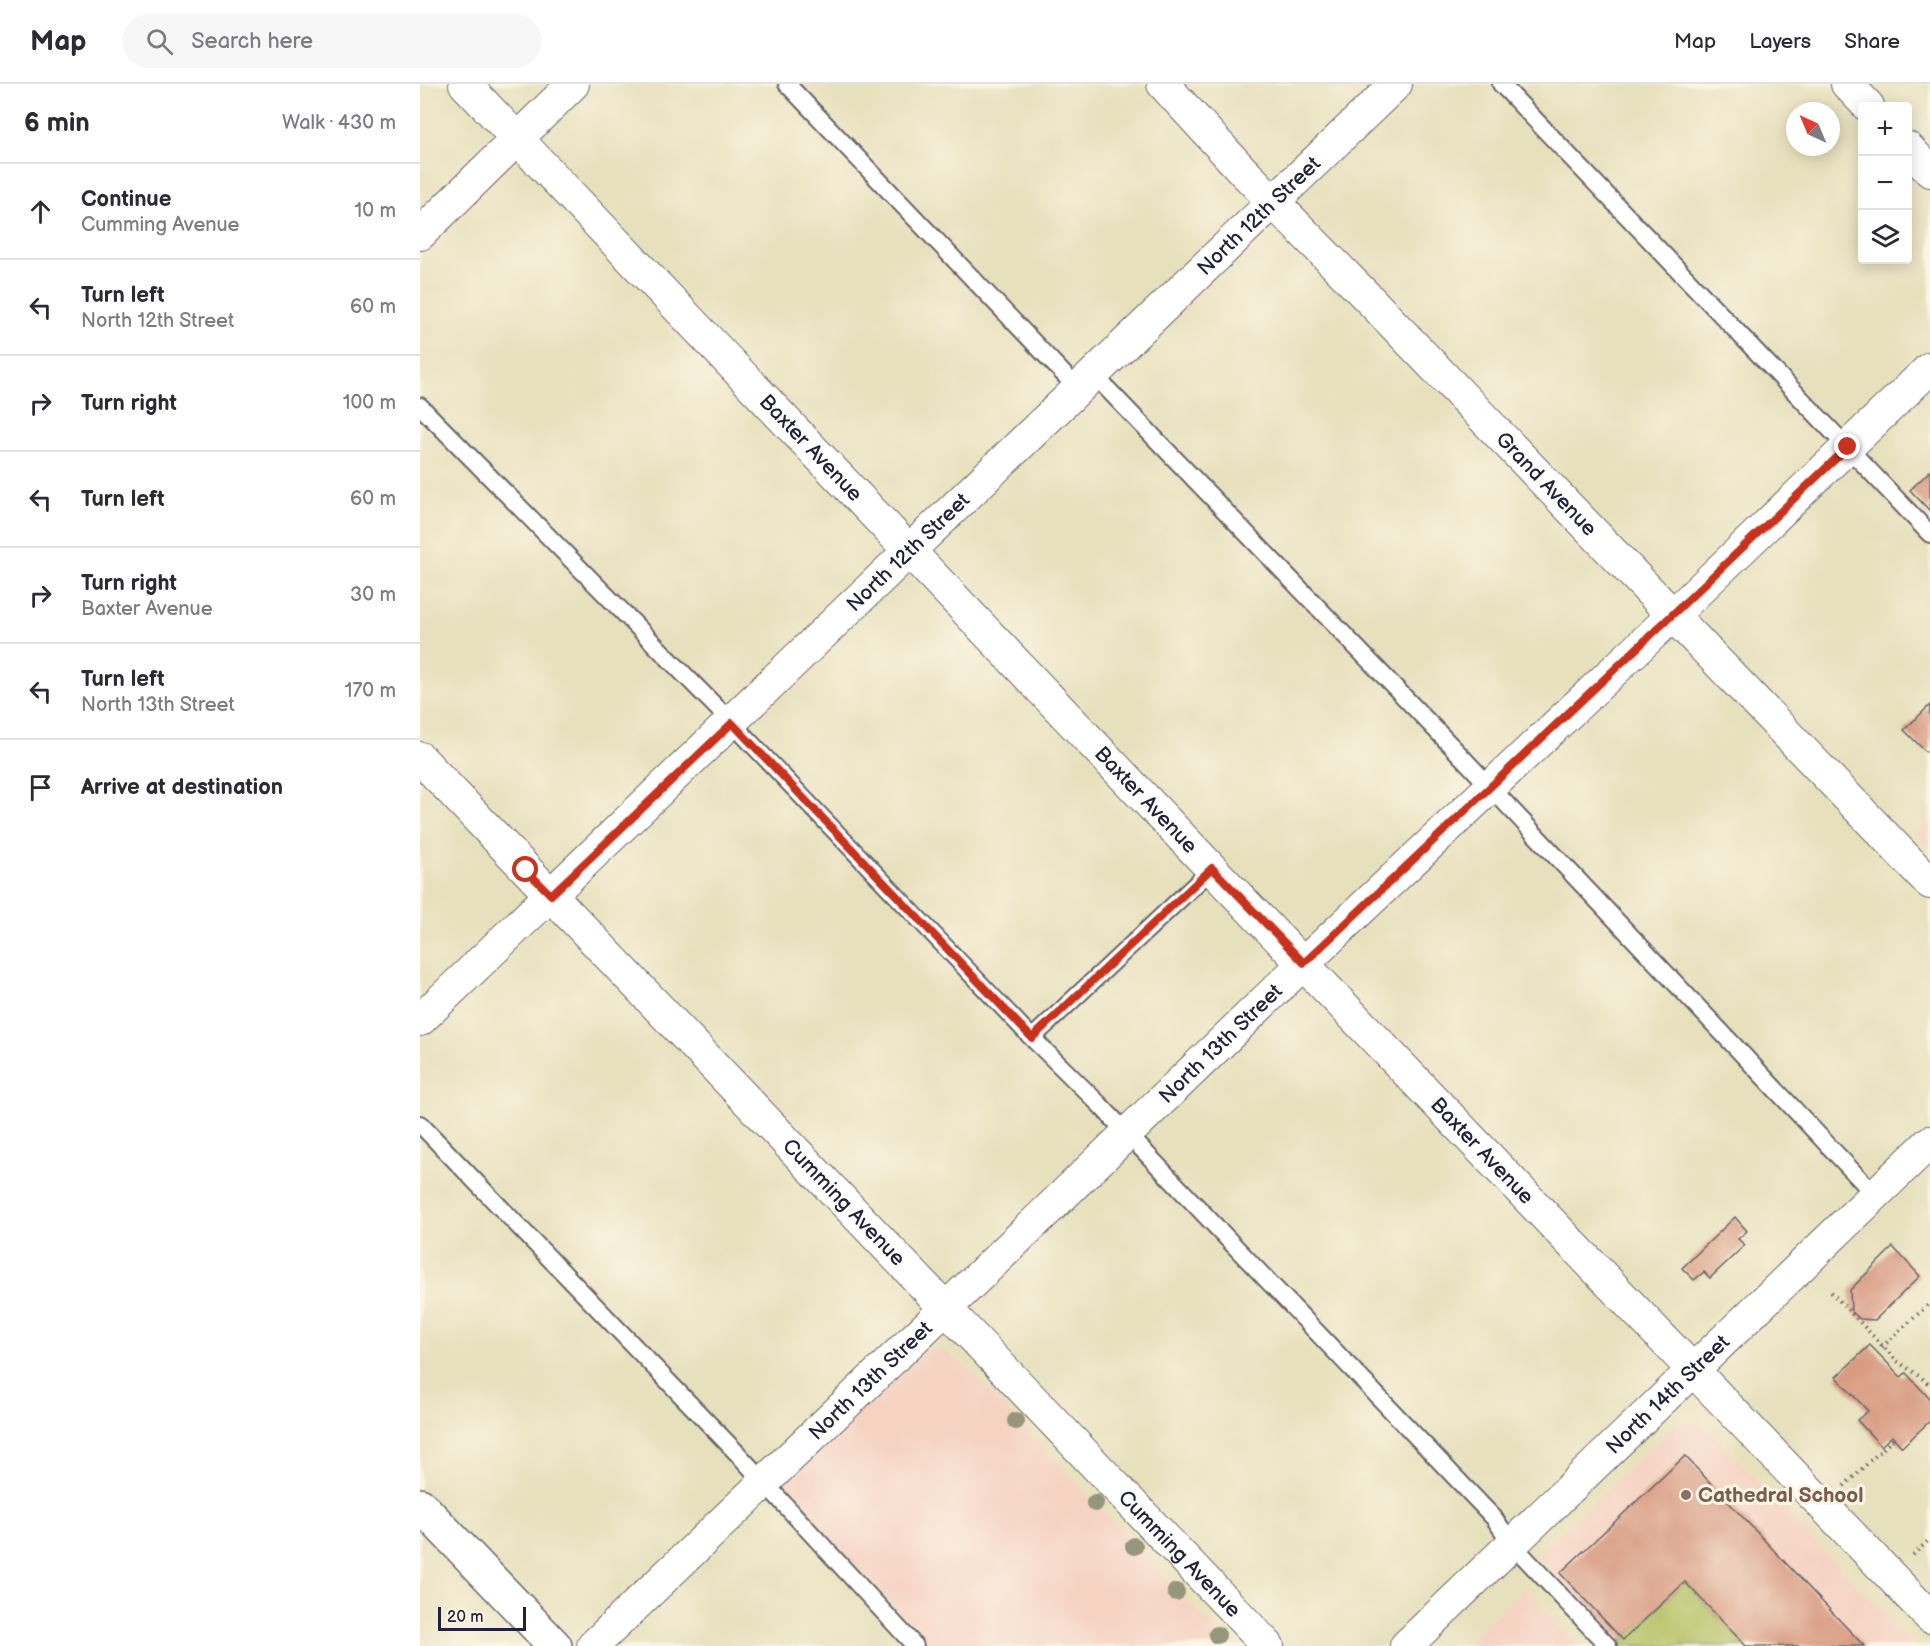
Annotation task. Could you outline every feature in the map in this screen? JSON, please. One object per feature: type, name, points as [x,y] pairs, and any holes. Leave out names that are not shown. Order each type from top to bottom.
[{"type":"street","name":"Baxter Avenue","points":[[465,84],[1930,1617]]},
{"type":"street","points":[[420,234],[573,84]]},
{"type":"street","name":"Grand Avenue","points":[[1163,84],[1930,884]]},
{"type":"street","name":"North 12th Street","points":[[420,1020],[1396,84]]},
{"type":"street","points":[[1847,84],[1864,102]]},
{"type":"street","points":[[1912,152],[1930,171]]},
{"type":"street","name":"North 13th Street","points":[[593,1646],[1304,963],[1930,368]]},
{"type":"street","name":"Cumming Avenue","points":[[420,758],[1268,1646]]},
{"type":"street","name":"North 14th Street","points":[[1406,1646],[1930,1142]]},
{"type":"street","points":[[420,1505],[555,1646]]},
{"type":"lane","points":[[787,84],[1490,787],[1875,1195]]},
{"type":"lane","points":[[1501,84],[1930,534]]},
{"type":"lane","points":[[420,406],[732,723],[1494,1518],[1512,1544],[1608,1646]]},
{"type":"lane","points":[[1032,1038],[1212,868]]},
{"type":"lane","points":[[420,1124],[764,1482],[915,1646]]},
{"type":"path","points":[[1831,1292],[1882,1347],[1930,1385]]},
{"type":"path","points":[[1882,1347],[1930,1303]]},
{"type":"path","points":[[1824,1506],[1894,1438]]},
{"type":"shaded area","points":[[1930,817],[1930,848],[1915,832]]},
{"type":"shaded area","points":[[934,1350],[947,1353],[964,1364],[1231,1646],[919,1646],[925,1639],[776,1484],[919,1353]]},
{"type":"shaded area","name":"Cathedral School","points":[[1683,1422],[1697,1423],[1715,1436],[1914,1646],[1621,1646],[1537,1555],[1672,1428]]},
{"type":"shaded area","points":[[1524,1589],[1579,1646],[1464,1646]]},
{"type":"green space","points":[[1685,1582],[1746,1646],[1621,1646],[1623,1640]]},
{"type":"building","points":[[1930,471],[1930,511],[1910,490]]},
{"type":"building","points":[[1930,705],[1930,748],[1926,752],[1904,730]]},
{"type":"building","points":[[1735,1217],[1747,1231],[1738,1239],[1745,1245],[1710,1278],[1704,1272],[1694,1280],[1682,1268]]},
{"type":"building","points":[[1893,1247],[1920,1276],[1875,1320],[1860,1319],[1851,1311],[1850,1290]]},
{"type":"building","points":[[1870,1345],[1901,1377],[1906,1373],[1930,1399],[1930,1421],[1902,1447],[1892,1436],[1881,1446],[1857,1420],[1868,1411],[1836,1377]]},
{"type":"building","points":[[1685,1456],[1864,1646],[1746,1646],[1685,1582],[1623,1640],[1560,1573]]},
{"type":"place","name":"Cathedral School","points":[[1686,1495]]},
{"type":"route","points":[[526,870],[551,895],[732,723],[1032,1038],[1212,868],[1304,963],[1848,447]]}]
